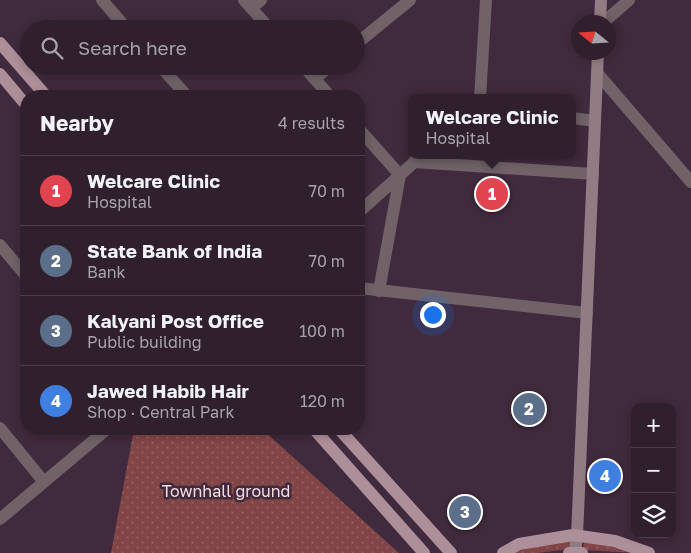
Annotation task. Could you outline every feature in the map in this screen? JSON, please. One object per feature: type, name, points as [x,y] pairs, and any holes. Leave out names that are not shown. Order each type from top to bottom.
[{"type":"main road","points":[[0,43],[20,66]]},
{"type":"main road","points":[[0,74],[20,98]]},
{"type":"main road","points":[[28,75],[41,90]]},
{"type":"main road","points":[[319,435],[424,553]]},
{"type":"main road","points":[[343,435],[451,553]]},
{"type":"main road","points":[[503,553],[519,544],[573,535],[615,541],[649,553]]},
{"type":"street","points":[[102,0],[119,20]]},
{"type":"street","points":[[365,37],[410,0]]},
{"type":"street","points":[[480,94],[486,0]]},
{"type":"street","points":[[600,15],[601,0]]},
{"type":"street","points":[[612,15],[629,0]]},
{"type":"street","points":[[252,3],[264,20]]},
{"type":"street","points":[[575,553],[598,60]]},
{"type":"street","points":[[598,74],[691,182]]},
{"type":"street","points":[[168,75],[182,90]]},
{"type":"street","points":[[311,75],[324,90]]},
{"type":"street","points":[[314,79],[319,75]]},
{"type":"street","points":[[576,118],[596,121]]},
{"type":"street","points":[[365,136],[400,175]]},
{"type":"street","points":[[365,207],[418,159],[593,174]]},
{"type":"street","points":[[379,291],[400,175]]},
{"type":"street","points":[[0,245],[20,269]]},
{"type":"street","points":[[365,289],[587,314]]},
{"type":"street","points":[[0,428],[44,482]]},
{"type":"street","points":[[0,519],[100,435]]},
{"type":"green space","name":"Townhall ground","points":[[133,435],[269,435],[399,553],[111,553]]},
{"type":"green space","points":[[573,535],[571,549],[537,553],[512,553]]},
{"type":"green space","points":[[584,539],[637,553],[583,550]]},
{"type":"place","name":"Welcare Clinic","points":[[492,194]]},
{"type":"place","name":"State Bank of India","points":[[529,409]]},
{"type":"place","name":"Jawed Habib Hair","points":[[605,476]]},
{"type":"place","name":"Kalyani Post Office","points":[[465,512]]}]
